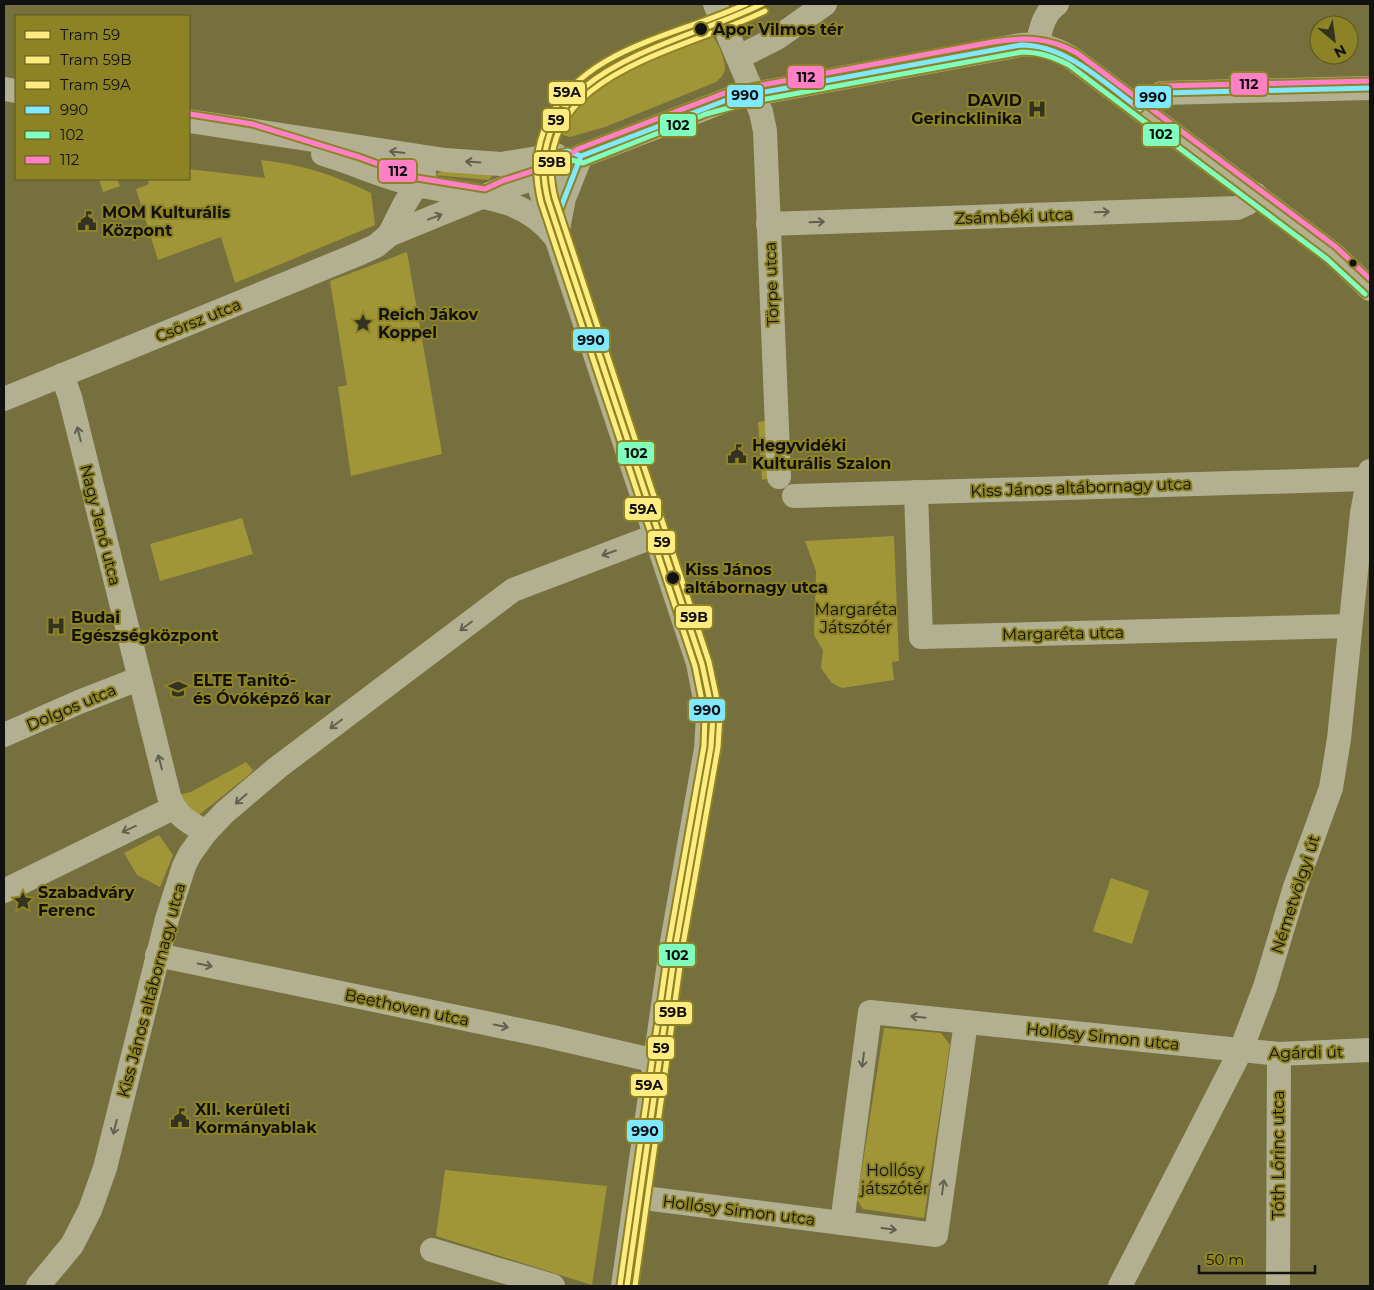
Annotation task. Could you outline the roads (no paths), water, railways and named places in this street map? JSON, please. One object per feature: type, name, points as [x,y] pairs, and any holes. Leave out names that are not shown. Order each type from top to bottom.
[{"type":"street","name":"Törpe utca","points":[[717,4],[761,112],[765,130],[779,477]]},
{"type":"street","points":[[739,57],[777,38],[825,4]]},
{"type":"street","points":[[1037,44],[1042,23],[1047,13],[1057,4]]},
{"type":"street","points":[[190,121],[445,160],[539,168],[568,151],[581,156],[704,107],[753,94],[994,49],[1037,44],[1051,48],[1073,59],[1332,253],[1370,289]]},
{"type":"street","points":[[1140,109],[1147,100],[1162,93],[1370,88]]},
{"type":"street","points":[[250,131],[357,164],[416,185],[486,197],[519,206],[549,229],[557,239]]},
{"type":"street","points":[[557,239],[559,212],[581,156]]},
{"type":"street","name":"Csörsz utca","points":[[389,235],[423,174],[445,160]]},
{"type":"street","points":[[539,168],[557,239],[655,536],[649,560],[686,667],[706,699],[706,749],[672,942],[622,1286]]},
{"type":"street","name":"Csörsz utca","points":[[4,399],[356,255],[376,246],[389,235],[486,197],[539,168]]},
{"type":"street","name":"Zsámbéki utca","points":[[768,224],[1237,208],[1248,203],[1255,194]]},
{"type":"street","name":"Nagy Jenő utca","points":[[62,375],[70,397],[138,679],[173,808]]},
{"type":"street","name":"Kiss János altábornagy utca","points":[[794,496],[1369,475]]},
{"type":"street","name":"Németvölgyi út","points":[[1120,1286],[1241,1050],[1265,987],[1295,887],[1331,788],[1339,739],[1350,626],[1361,602],[1362,513],[1369,475]]},
{"type":"street","name":"Margaréta utca","points":[[916,492],[921,637],[1350,626]]},
{"type":"street","name":"Kiss János altábornagy utca","points":[[38,1286],[72,1245],[90,1210],[105,1168],[157,955],[184,866],[206,832],[224,813],[277,768],[513,590],[655,536]]},
{"type":"street","name":"Dolgos utca","points":[[4,735],[79,702],[138,679]]},
{"type":"street","points":[[4,891],[173,808],[182,819],[206,832]]},
{"type":"street","name":"Beethoven utca","points":[[157,955],[538,1034],[656,1061]]},
{"type":"street","name":"Hollósy Simon utca","points":[[842,1224],[870,1012],[1241,1050]]},
{"type":"street","name":"Hollósy Simon utca","points":[[636,1198],[936,1235],[966,1022]]},
{"type":"street","name":"Agárdi út","points":[[1241,1050],[1279,1054],[1370,1050]]},
{"type":"street","name":"Tóth Lőrinc utca","points":[[1278,1286],[1279,1054]]},
{"type":"street","points":[[432,1250],[554,1286]]},
{"type":"tram line","name":"59A","points":[[620,1285],[669,943],[704,746],[705,716],[695,666],[541,202],[537,181],[537,161],[540,141],[548,121],[564,96],[584,76],[608,60],[635,47],[746,4]]},
{"type":"tram line","name":"59","points":[[627,1286],[676,944],[711,747],[713,715],[702,664],[548,200],[545,156],[556,120],[580,91],[612,69],[649,50],[762,4]]},
{"type":"tram line","name":"59B","points":[[635,1286],[683,945],[718,747],[720,714],[709,662],[555,198],[552,156],[564,122],[587,94],[619,73],[656,55],[765,11]]},
{"type":"place","name":"Apor Vilmos tér","points":[[701,29]]},
{"type":"place","name":"DAVID Gerincklinika","points":[[1037,109]]},
{"type":"place","name":"MOM Kulturális Központ","points":[[87,221]]},
{"type":"place","name":"Reich Jákov Koppel","points":[[363,323]]},
{"type":"place","name":"Hegyvidéki Kulturális Szalon","points":[[737,454]]},
{"type":"place","name":"Kiss János altábornagy utca","points":[[673,578]]},
{"type":"place","name":"Budai Egészségközpont","points":[[56,626]]},
{"type":"place","name":"ELTE Tanitó- és Óvóképző kar","points":[[178,689]]},
{"type":"place","name":"Szabadváry Ferenc","points":[[23,901]]},
{"type":"place","name":"XII. kerületi Kormányablak","points":[[180,1118]]},
{"type":"park label","name":"Margaréta Játszótér","points":[[856,618]]},
{"type":"park label","name":"Hollósy játszótér","points":[[895,1179]]}]
